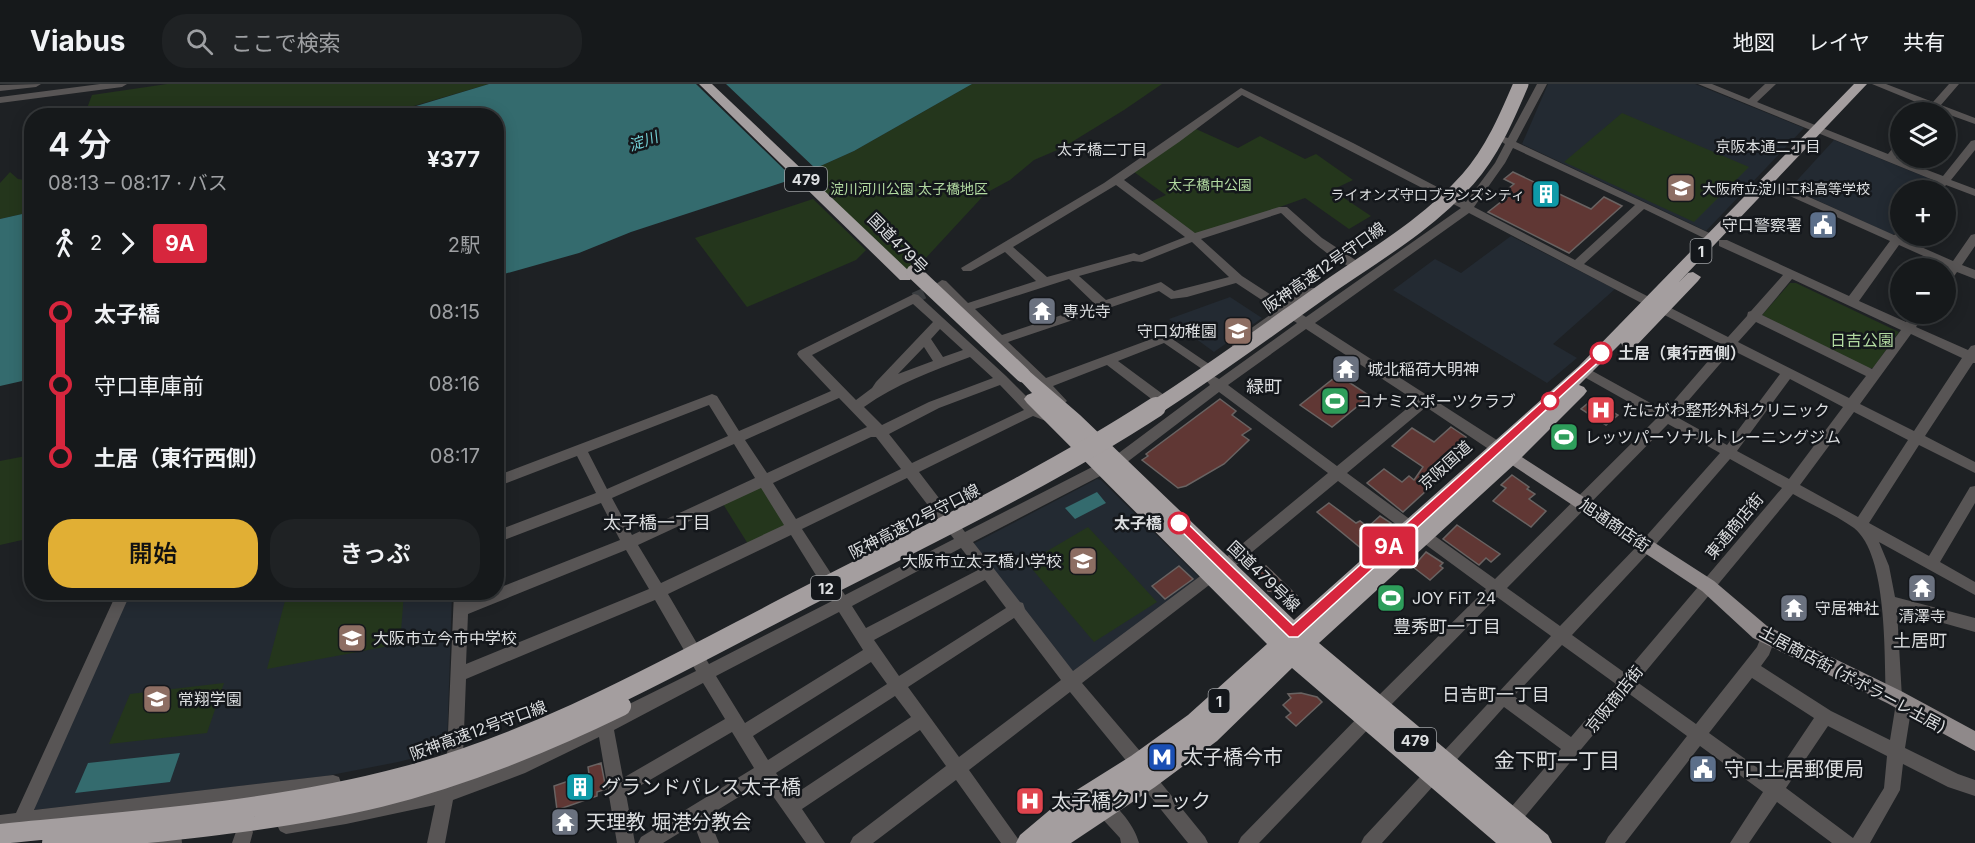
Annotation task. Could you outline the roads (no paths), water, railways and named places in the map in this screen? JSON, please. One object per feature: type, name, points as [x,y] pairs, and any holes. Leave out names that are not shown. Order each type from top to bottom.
[{"type":"highway","name":"国道479号","points":[[705,84],[1012,377]]},
{"type":"highway","name":"国道479号","points":[[717,84],[1012,377]]},
{"type":"highway","name":"阪神高速12号守口線","points":[[0,834],[218,809],[345,790],[453,762],[524,737],[586,710],[1052,472],[1118,433],[1190,386],[1415,226],[1450,197],[1475,171],[1490,149],[1521,84]]},
{"type":"highway","name":"阪神高速12号守口線","points":[[52,843],[298,813],[413,788],[526,750],[588,723],[688,672],[1069,474],[1198,393],[1423,231],[1459,202],[1478,182],[1500,152],[1532,84]]},
{"type":"highway","name":"京阪国道","points":[[1719,241],[1776,186],[1861,84]]},
{"type":"highway","name":"京阪国道","points":[[1028,843],[1072,806],[1143,771],[1209,734],[1293,644],[1417,531],[1510,456],[1588,374],[1658,306],[1822,132],[1877,84]]},
{"type":"highway","name":"479","points":[[1012,377],[1051,418],[1089,445],[1293,644],[1508,830],[1540,843]]},
{"type":"highway","name":"479","points":[[1012,377],[1074,420],[1089,445]]},
{"type":"highway","name":"京阪国道","points":[[1054,843],[1103,807],[1143,771]]},
{"type":"main road","name":"旭通商店街","points":[[1510,456],[1708,586]]},
{"type":"main road","name":"土居商店街 (ポポラーレ土居)","points":[[1708,586],[1768,637],[1899,701],[1975,742]]},
{"type":"street","points":[[0,88],[36,84]]},
{"type":"street","points":[[0,100],[122,84]]},
{"type":"street","points":[[0,823],[324,785],[455,756],[524,730],[1089,445],[1203,369],[1285,308],[1353,264],[1447,197],[1460,182],[1491,134],[1513,84]]},
{"type":"street","points":[[150,843],[242,837],[346,816],[445,795],[519,767],[606,726],[1110,465],[1467,209],[1511,143],[1542,84]]},
{"type":"street","points":[[1703,84],[1890,159]]},
{"type":"street","points":[[1751,103],[1771,84]]},
{"type":"street","points":[[1877,84],[1917,102]]},
{"type":"street","points":[[1938,102],[1954,84]]},
{"type":"street","points":[[967,268],[1117,180],[1201,123],[1241,91],[1975,468]]},
{"type":"street","points":[[1956,115],[1975,120]]},
{"type":"street","points":[[1491,134],[1789,275],[1908,329],[1973,355],[1860,525]]},
{"type":"street","points":[[1945,180],[1975,143]]},
{"type":"street","points":[[1912,168],[1942,180]]},
{"type":"street","points":[[1117,180],[1194,238],[1238,279],[1510,456]]},
{"type":"street","points":[[1776,186],[1890,233]]},
{"type":"street","points":[[1956,186],[1975,193]]},
{"type":"street","points":[[1576,265],[1642,205]]},
{"type":"street","points":[[967,308],[1015,290],[1134,257],[1138,259],[1283,209],[1318,241],[1353,264]]},
{"type":"street","points":[[1956,265],[1975,238]]},
{"type":"street","points":[[1851,303],[1892,246]]},
{"type":"street","points":[[1916,246],[1940,258]]},
{"type":"street","points":[[1006,247],[1046,283]]},
{"type":"street","points":[[1956,266],[1975,275]]},
{"type":"street","points":[[1247,843],[1373,712],[1666,418],[1731,343],[1752,315],[1789,275]]},
{"type":"street","points":[[1072,276],[1103,304]]},
{"type":"street","points":[[1001,340],[1161,286],[1171,295],[1238,279]]},
{"type":"street","points":[[942,285],[1001,340],[1066,406],[1074,420]]},
{"type":"street","points":[[1051,418],[1033,411],[1012,377],[972,351],[914,298],[803,354],[880,432],[1199,843]]},
{"type":"street","points":[[1752,315],[1874,375]]},
{"type":"street","points":[[877,391],[880,385],[940,322]]},
{"type":"street","name":"東通商店街","points":[[1708,586],[1789,489],[1912,324]]},
{"type":"street","points":[[924,338],[940,362]]},
{"type":"street","points":[[1044,384],[1165,338],[1219,385],[1339,474],[1847,843]]},
{"type":"street","points":[[855,407],[877,391],[903,377],[972,351]]},
{"type":"street","points":[[1109,360],[1160,398]]},
{"type":"street","points":[[1370,843],[1503,697],[1646,546],[1729,452],[1788,373]]},
{"type":"street","points":[[1588,374],[1729,452],[1789,489],[1860,525],[1975,589]]},
{"type":"street","points":[[504,593],[629,543],[869,432],[880,432],[934,405],[1012,377]]},
{"type":"street","points":[[504,534],[604,496],[840,392]]},
{"type":"street","points":[[504,479],[580,452],[712,399],[896,687],[1012,843]]},
{"type":"street","points":[[859,843],[1218,571],[1339,474],[1425,401]]},
{"type":"street","points":[[459,674],[658,592],[1033,411]]},
{"type":"street","points":[[580,452],[629,543],[692,647],[705,673],[765,771],[816,843]]},
{"type":"street","points":[[1931,565],[1975,491]]},
{"type":"street","points":[[1860,525],[1878,558],[1887,601],[1899,701],[1892,790],[1860,843]]},
{"type":"street","points":[[864,637],[989,571]]},
{"type":"street","name":"京阪商店街","points":[[1508,830],[1626,682],[1708,586]]},
{"type":"street","points":[[436,843],[455,756],[461,600]]},
{"type":"street","points":[[460,610],[485,600]]},
{"type":"street","points":[[11,843],[120,601]]},
{"type":"street","points":[[1887,601],[1975,626]]},
{"type":"street","points":[[647,843],[765,771],[1018,608]]},
{"type":"street","points":[[1614,843],[1764,650],[1768,637]]},
{"type":"street","points":[[617,790],[739,727],[873,652]]},
{"type":"street","points":[[1750,668],[1825,716],[1954,781],[1975,788]]},
{"type":"street","points":[[1503,697],[1573,748]]},
{"type":"street","points":[[1739,843],[1776,792],[1825,716]]},
{"type":"street","points":[[790,807],[921,720]]},
{"type":"street","points":[[606,726],[626,843]]},
{"type":"street","points":[[1103,807],[1128,834],[1130,843]]},
{"type":"street","points":[[698,813],[710,843]]},
{"type":"water","name":"淀川","points":[[489,84],[972,84],[854,151],[787,181],[631,232],[579,253],[504,274],[504,108],[410,108]]},
{"type":"water","points":[[24,214],[24,381],[0,386],[0,219]]},
{"type":"water","points":[[1097,492],[1106,503],[1075,519],[1065,508]]},
{"type":"water","points":[[180,753],[170,782],[75,793],[88,763]]},
{"type":"tunnel","points":[[914,298],[942,285]]},
{"type":"place","name":"大阪府立淀川工科高等学校","points":[[1681,188]]},
{"type":"place","name":"ライオンズ守口ブランズシティ","points":[[1546,194]]},
{"type":"place","name":"守口警察署","points":[[1823,225]]},
{"type":"place","name":"専光寺","points":[[1042,311]]},
{"type":"place","name":"守口幼稚園","points":[[1238,331]]},
{"type":"place","name":"土居（東行西側）","points":[[1601,353]]},
{"type":"place","name":"城北稲荷大明神","points":[[1346,369]]},
{"type":"place","name":"コナミスポーツクラブ","points":[[1335,401]]},
{"type":"place","name":"たにがわ整形外科クリニック","points":[[1601,410]]},
{"type":"place","name":"レッツパーソナルトレーニングジム","points":[[1564,437]]},
{"type":"place","name":"太子橋","points":[[1179,523]]},
{"type":"place","name":"大阪市立太子橋小学校","points":[[1083,561]]},
{"type":"place","name":"清澤寺","points":[[1922,588]]},
{"type":"place","name":"JOY FiT 24","points":[[1391,598]]},
{"type":"place","name":"守居神社","points":[[1794,608]]},
{"type":"place","name":"大阪市立今市中学校","points":[[352,638]]},
{"type":"place","name":"常翔学園","points":[[157,699]]},
{"type":"place","name":"太子橋今市","points":[[1162,757]]},
{"type":"place","name":"守口土居郵便局","points":[[1703,769]]},
{"type":"place","name":"グランドパレス太子橋","points":[[580,787]]},
{"type":"place","name":"太子橋クリニック","points":[[1030,801]]},
{"type":"place","name":"天理教 堀港分教会","points":[[565,822]]},
{"type":"district","name":"京阪本通二丁目","points":[[1768,146]]},
{"type":"district","name":"太子橋二丁目","points":[[1102,149]]},
{"type":"district","name":"緑町","points":[[1264,386]]},
{"type":"district","name":"太子橋一丁目","points":[[657,522]]},
{"type":"district","name":"豊秀町一丁目","points":[[1447,626]]},
{"type":"district","name":"土居町","points":[[1920,640]]},
{"type":"district","name":"日吉町一丁目","points":[[1496,694]]},
{"type":"district","name":"金下町一丁目","points":[[1557,760]]},
{"type":"park label","name":"太子橋中公園","points":[[1210,184]]},
{"type":"park label","name":"淀川河川公園 太子橋地区","points":[[909,188]]},
{"type":"park label","name":"日吉公園","points":[[1862,340]]}]
